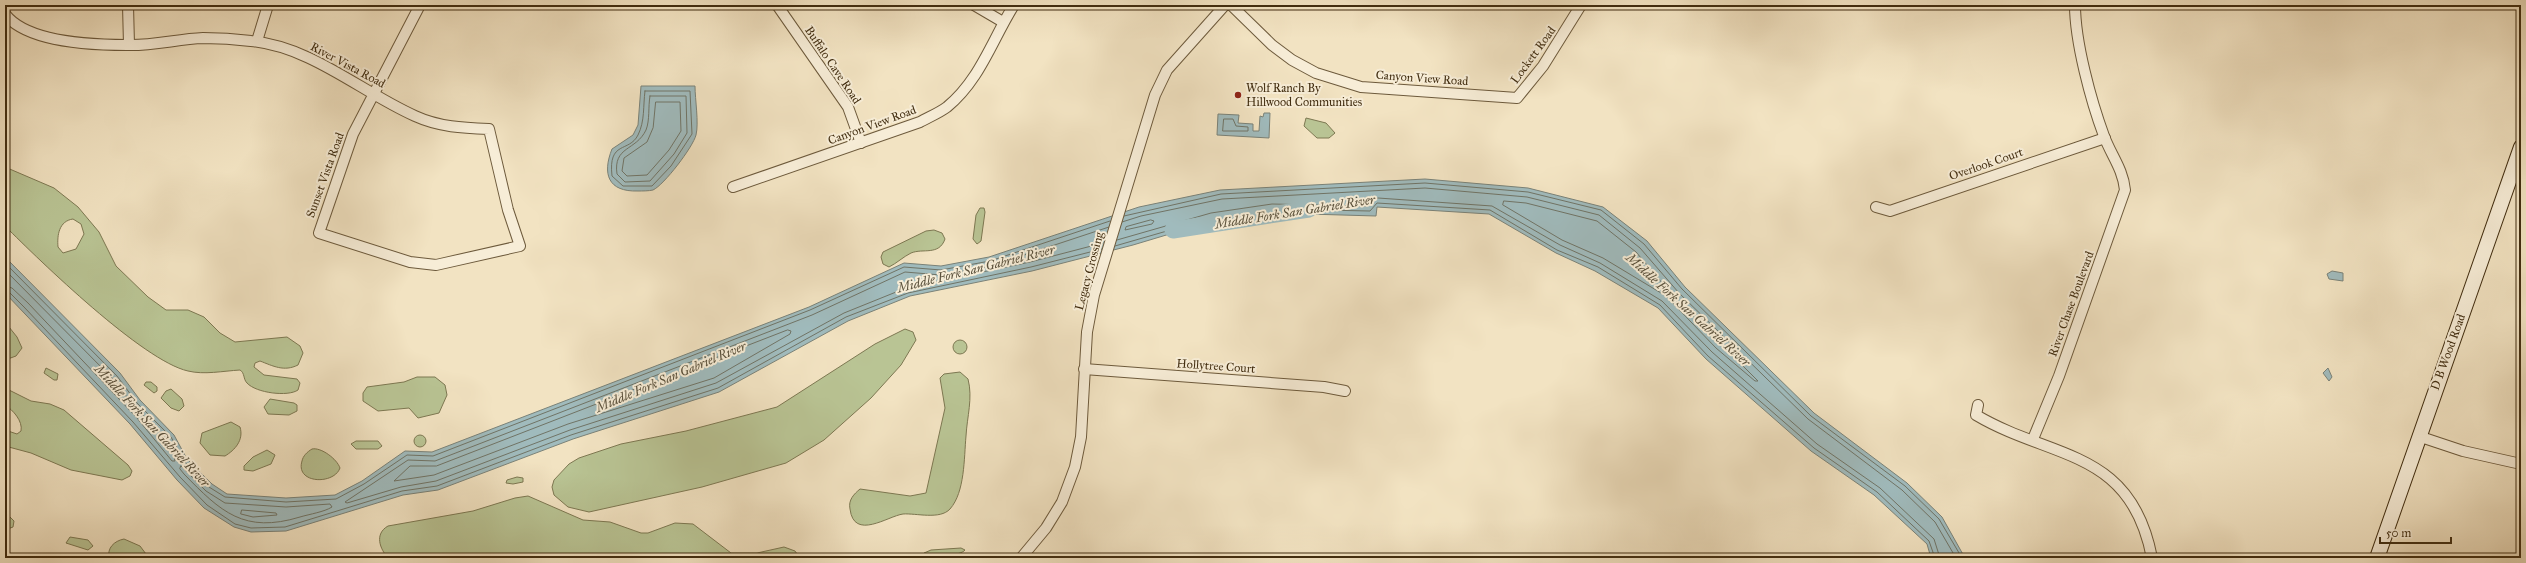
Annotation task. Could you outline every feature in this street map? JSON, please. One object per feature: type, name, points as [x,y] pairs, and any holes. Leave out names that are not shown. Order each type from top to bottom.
[{"type":"main road","name":"D B Wood Road","points":[[2377,558],[2418,436],[2521,147]]},
{"type":"street","points":[[128,5],[128,45]]},
{"type":"street","points":[[257,41],[268,5]]},
{"type":"street","name":"Sunset Vista Road","points":[[420,5],[353,134],[318,232],[410,262],[436,265],[520,246]]},
{"type":"street","name":"Buffalo Cave Road","points":[[777,5],[848,107],[861,143]]},
{"type":"street","points":[[974,5],[1003,22]]},
{"type":"street","name":"Canyon View Road","points":[[733,187],[920,122],[946,107],[970,84],[982,66],[1003,22],[1014,5]]},
{"type":"street","name":"Legacy Crossing","points":[[1021,558],[1046,528],[1062,502],[1075,467],[1081,437],[1087,332],[1099,275],[1155,95],[1167,70],[1225,5]]},
{"type":"street","name":"Canyon View Road","points":[[1231,5],[1272,45],[1292,60],[1316,73],[1361,87],[1517,98]]},
{"type":"street","name":"Lockett Road","points":[[1517,98],[1543,66],[1581,5]]},
{"type":"street","name":"River Chase Boulevard","points":[[2033,440],[2102,259],[2125,190],[2124,180],[2105,138],[2084,60],[2075,5]]},
{"type":"street","name":"River Vista Road","points":[[5,14],[23,29],[44,36],[78,43],[128,45],[202,38],[257,41],[296,53],[326,66],[416,116],[444,125],[489,129],[508,210],[520,246]]},
{"type":"street","name":"Overlook Court","points":[[1876,207],[1890,211],[2105,138]]},
{"type":"street","name":"Hollytree Court","points":[[1084,368],[1324,387],[1345,391]]},
{"type":"street","points":[[1978,404],[1976,415],[2000,429],[2033,440],[2090,463],[2116,485],[2143,526],[2152,558]]},
{"type":"street","points":[[2418,436],[2463,451],[2521,464]]},
{"type":"green space","points":[[1306,118],[1326,123],[1335,133],[1329,138],[1317,138],[1304,126]]},
{"type":"green space","points":[[5,167],[54,188],[78,207],[99,232],[116,266],[148,297],[166,310],[188,310],[204,317],[220,333],[235,342],[287,337],[300,346],[303,353],[298,365],[283,368],[260,361],[255,363],[254,367],[264,375],[297,379],[300,383],[298,390],[287,393],[272,393],[251,386],[247,383],[243,373],[240,370],[207,373],[194,372],[169,363],[145,349],[93,308],[66,285],[5,226]],"holes":[[[73,219],[81,224],[84,234],[76,249],[63,253],[58,247],[60,229],[68,220]]]},
{"type":"green space","points":[[980,208],[984,208],[985,212],[981,241],[977,244],[973,239],[976,215]]},
{"type":"green space","points":[[934,230],[942,233],[945,239],[939,248],[935,250],[911,253],[889,267],[883,264],[881,257],[883,252],[926,231]]},
{"type":"green space","points":[[5,322],[17,337],[22,348],[16,356],[5,360]]},
{"type":"green space","points":[[905,329],[913,332],[916,340],[901,365],[871,398],[824,440],[786,463],[702,487],[589,512],[568,507],[554,495],[552,487],[554,480],[569,464],[579,458],[621,444],[686,431],[777,407],[875,344]]},
{"type":"green space","points":[[960,340],[965,342],[967,347],[965,352],[960,354],[955,352],[953,347],[955,342]]},
{"type":"green space","points":[[46,368],[58,374],[57,380],[54,380],[44,373]]},
{"type":"green space","points":[[960,372],[968,379],[970,400],[963,474],[959,494],[955,502],[950,509],[940,514],[903,514],[872,524],[858,524],[853,518],[850,503],[852,498],[860,489],[910,496],[926,493],[945,408],[940,378],[944,374]]},
{"type":"green space","points":[[417,377],[435,377],[445,385],[447,395],[439,413],[418,418],[409,408],[378,411],[363,401],[363,393],[367,387],[404,382]]},
{"type":"green space","points":[[146,382],[151,382],[157,387],[157,391],[154,393],[144,385]]},
{"type":"green space","points":[[5,388],[31,401],[50,404],[64,410],[128,465],[132,471],[130,476],[122,480],[71,470],[31,453],[5,446],[5,430],[17,434],[21,431],[21,427],[17,416],[5,405]]},
{"type":"green space","points":[[171,389],[182,399],[184,406],[179,411],[171,408],[161,398],[166,391]]},
{"type":"green space","points":[[270,399],[294,403],[297,405],[297,411],[289,415],[268,414],[264,407]]},
{"type":"green space","points":[[231,422],[240,427],[241,436],[238,444],[225,456],[210,455],[200,443],[202,433]]},
{"type":"green space","points":[[422,435],[425,436],[425,446],[418,447],[415,446],[414,439],[415,436]]},
{"type":"green space","points":[[356,441],[378,441],[382,446],[378,449],[356,449],[351,444]]},
{"type":"green space","points":[[312,449],[320,450],[328,454],[336,461],[340,468],[336,474],[331,477],[316,480],[309,478],[304,474],[301,469],[303,459],[308,451]]},
{"type":"green space","points":[[267,450],[275,455],[271,464],[253,471],[244,470],[244,466],[253,457]]},
{"type":"green space","points":[[517,477],[523,478],[523,482],[513,484],[506,483],[507,480]]},
{"type":"green space","points":[[528,496],[583,520],[610,522],[641,533],[648,533],[675,523],[693,524],[731,553],[757,553],[784,547],[795,551],[800,558],[388,558],[381,546],[381,533],[388,526],[473,511],[515,498]]},
{"type":"green space","points":[[5,512],[14,521],[13,527],[5,530]]},
{"type":"green space","points":[[70,537],[88,540],[93,546],[88,550],[66,543]]},
{"type":"green space","points":[[124,539],[140,546],[149,558],[109,558],[110,548],[117,541]]},
{"type":"green space","points":[[961,548],[965,550],[951,555],[931,556],[924,553],[931,550]]},
{"type":"green space","points":[[845,556],[877,557],[880,558],[844,558]]},
{"type":"water","points":[[641,86],[695,86],[697,130],[690,148],[671,174],[658,187],[650,191],[628,191],[614,185],[610,180],[608,166],[612,149],[633,135],[638,125]]},
{"type":"water","points":[[1264,113],[1270,113],[1269,138],[1217,135],[1218,114],[1239,115],[1238,123],[1253,124],[1253,131],[1259,131],[1260,116],[1263,117]]},
{"type":"water","points":[[1425,179],[1528,188],[1603,207],[1647,241],[1685,287],[1814,413],[1907,483],[1942,517],[1965,558],[1931,558],[1927,544],[1874,495],[1811,451],[1706,359],[1658,308],[1595,271],[1556,253],[1489,214],[1377,207],[1376,216],[1273,213],[1213,221],[1133,245],[1032,271],[910,296],[848,321],[719,392],[573,439],[438,490],[403,495],[286,531],[251,532],[234,527],[204,508],[177,480],[130,424],[5,293],[5,257],[120,373],[140,400],[174,435],[187,459],[212,484],[227,494],[286,498],[335,495],[362,481],[405,451],[432,452],[809,307],[904,263],[941,266],[989,257],[1139,207],[1220,190]]},
{"type":"water","points":[[2332,271],[2343,273],[2343,281],[2329,279],[2327,274]]},
{"type":"water","points":[[2328,368],[2332,377],[2329,381],[2323,373]]},
{"type":"waterway","name":"Middle Fork San Gabriel River","points":[[1173,230],[1309,209]]},
{"type":"place","name":"Wolf Ranch By Hillwood Communities","points":[[1238,95]]}]
